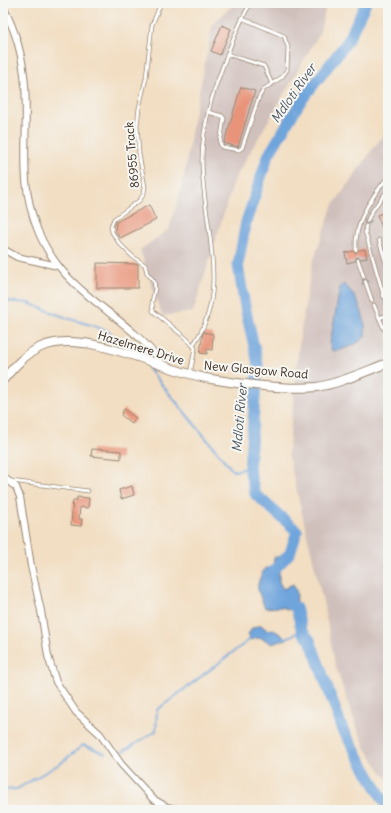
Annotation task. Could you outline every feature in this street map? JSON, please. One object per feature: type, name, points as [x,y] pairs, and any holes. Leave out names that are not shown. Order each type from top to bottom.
[{"type":"street","points":[[3,7],[14,31],[23,66],[25,86],[24,156],[29,200],[39,232],[58,266],[84,294],[151,348],[163,364]]},
{"type":"street","points":[[3,249],[17,257],[58,266]]},
{"type":"street","name":"Hazelmere Drive","points":[[3,380],[15,366],[29,354],[42,346],[58,342],[74,342],[101,346],[163,364],[190,375]]},
{"type":"street","name":"New Glasgow Road","points":[[190,375],[212,379],[283,386],[316,387],[388,364]]},
{"type":"street","points":[[3,478],[16,487],[20,497],[48,656],[56,682],[76,712],[100,734],[121,764],[153,799],[167,807],[181,810]]},
{"type":"lane","name":"86955 Track","points":[[161,3],[152,25],[146,78],[137,124],[139,154],[145,187],[144,193],[140,200],[114,219],[111,226],[112,232],[119,243],[132,256],[145,265],[147,273],[154,281],[155,288],[152,302],[153,311],[193,344]]},
{"type":"lane","points":[[190,375],[195,354],[193,344],[205,324],[211,302],[211,235],[202,161],[208,112],[215,85],[242,18],[251,3]]},
{"type":"lane","points":[[208,112],[224,118],[220,143],[222,147],[239,150],[242,148],[259,97],[264,89],[282,77],[286,70],[288,56],[285,39],[282,35],[242,18]]},
{"type":"lane","points":[[228,54],[264,66],[272,84]]},
{"type":"lane","points":[[356,250],[355,241],[362,217],[367,206],[388,177]]},
{"type":"lane","points":[[384,297],[365,231],[366,224],[372,210],[388,190]]},
{"type":"lane","points":[[379,240],[388,270]]},
{"type":"lane","points":[[358,260],[372,301]]},
{"type":"lane","points":[[386,301],[388,307]]},
{"type":"lane","points":[[374,305],[384,329],[388,331]]},
{"type":"lane","points":[[379,318],[388,315]]},
{"type":"lane","points":[[10,482],[88,491]]},
{"type":"path","points":[[3,528],[5,523],[3,518],[6,518],[6,530],[3,534]]},
{"type":"shaded area","points":[[235,3],[327,3],[319,34],[235,178],[193,312],[162,316],[140,250],[169,229],[183,182],[193,121],[213,24]]},
{"type":"shaded area","points":[[388,131],[388,781],[366,749],[335,665],[324,606],[288,454],[300,334],[312,265],[332,207],[380,139]]},
{"type":"water","points":[[344,284],[357,301],[363,315],[365,336],[359,342],[340,350],[332,351],[330,344],[340,287]]},
{"type":"water","points":[[274,557],[280,557],[286,564],[279,572],[279,582],[283,589],[293,584],[297,593],[296,607],[289,610],[282,607],[265,608],[259,592],[259,580],[265,568],[270,569],[273,566]]},
{"type":"water","points":[[261,625],[267,630],[273,629],[287,639],[272,644],[257,638],[251,640],[248,635],[252,628]]},
{"type":"building","points":[[222,25],[231,29],[220,55],[211,51]]},
{"type":"building","points":[[241,87],[255,91],[238,147],[224,143]]},
{"type":"building","points":[[149,205],[156,220],[120,238],[115,230],[116,222]]},
{"type":"building","points":[[388,211],[388,242],[377,215]]},
{"type":"building","points":[[365,249],[367,258],[361,259],[357,257],[355,261],[347,263],[345,253],[353,251],[356,253],[359,250]]},
{"type":"building","points":[[97,263],[138,264],[138,288],[97,288]]},
{"type":"building","points":[[203,332],[213,334],[212,350],[207,349],[207,354],[200,353]]},
{"type":"building","points":[[124,409],[136,418],[132,424],[121,415]]},
{"type":"building","points":[[92,449],[121,451],[121,459],[91,456]]},
{"type":"building","points":[[132,486],[134,495],[121,499],[119,490]]},
{"type":"building","points":[[77,497],[89,498],[88,508],[80,507],[79,519],[82,519],[81,526],[71,525],[73,500],[77,500]]},
{"type":"waterway","name":"Mdloti River","points":[[273,571],[290,553],[297,531],[255,494],[249,468],[258,364],[245,307],[238,265],[246,222],[268,156],[299,104],[347,42],[366,3]]},
{"type":"waterway","points":[[3,301],[28,303],[67,318],[94,326],[109,332],[126,348]]},
{"type":"waterway","points":[[149,369],[233,471],[249,468]]},
{"type":"waterway","name":"Mdloti River","points":[[283,599],[296,608],[302,631],[310,640],[343,730],[388,808]]},
{"type":"waterway","points":[[284,639],[302,631]]},
{"type":"waterway","points":[[119,754],[156,731],[157,710],[253,637]]},
{"type":"waterway","points":[[3,790],[17,789],[61,763],[83,745],[105,753]]}]
